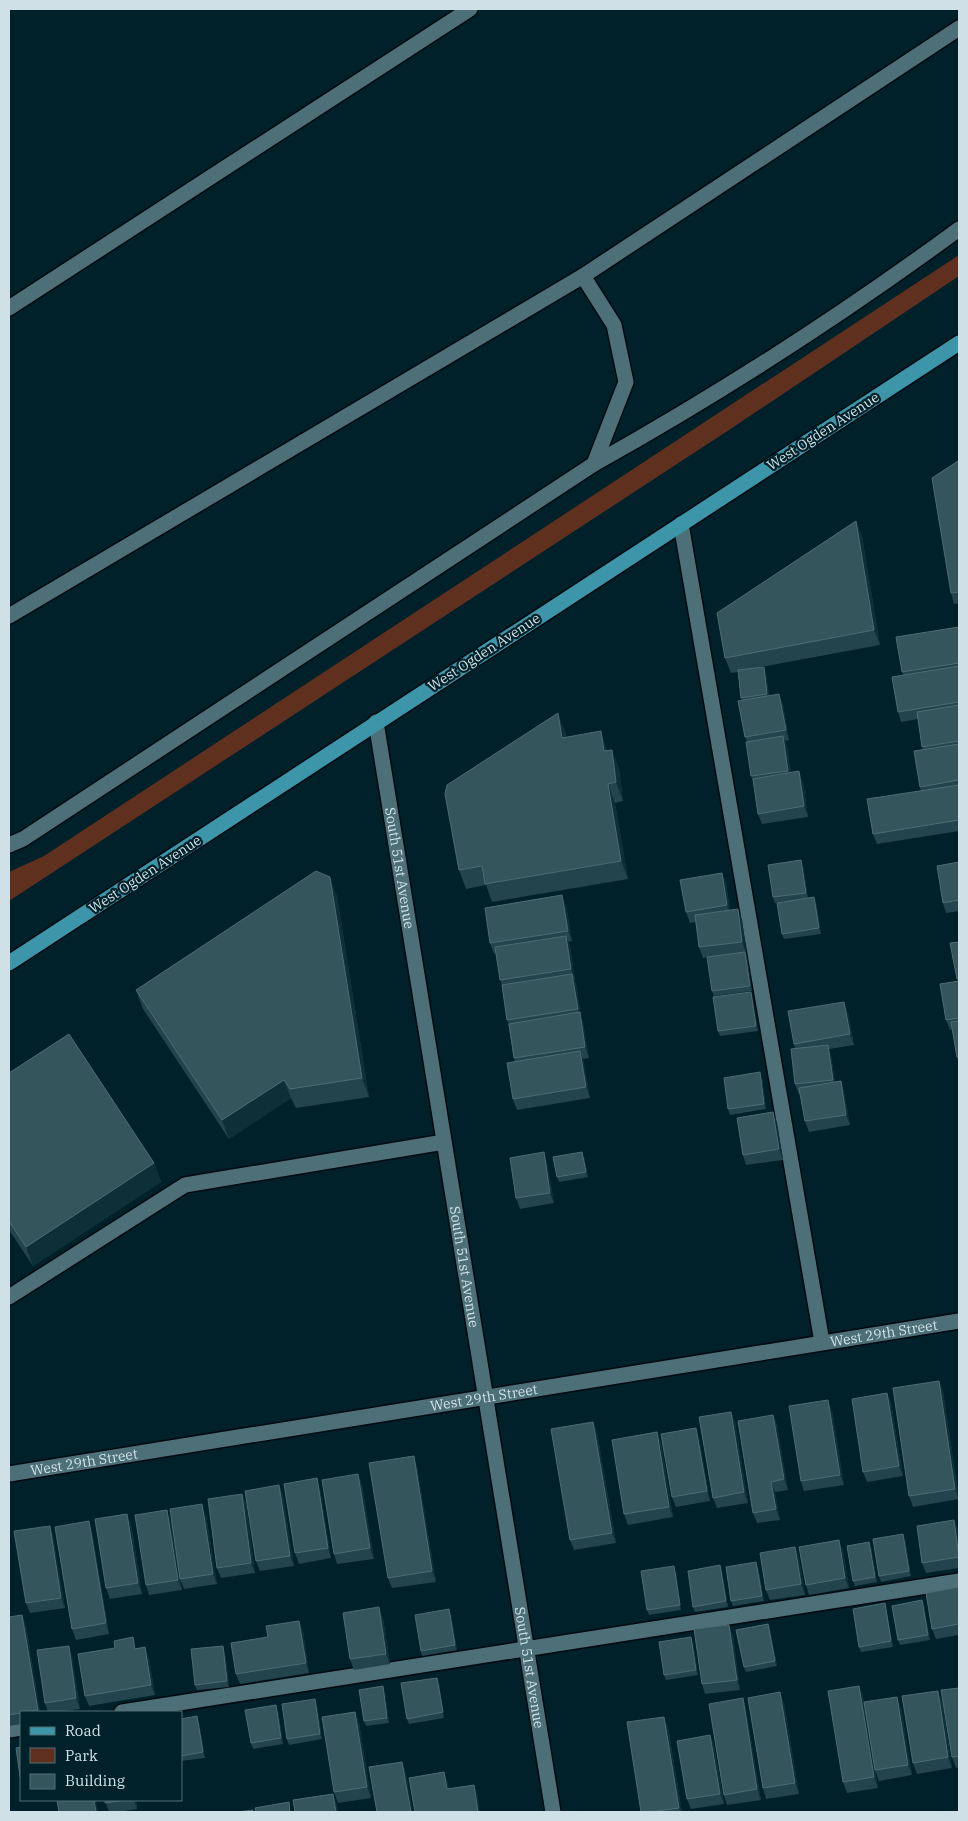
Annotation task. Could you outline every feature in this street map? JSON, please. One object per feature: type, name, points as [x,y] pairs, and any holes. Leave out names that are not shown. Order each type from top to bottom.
[{"type":"main road","name":"West Ogden Avenue","points":[[9,963],[959,342]]},
{"type":"street","points":[[9,308],[470,9]]},
{"type":"street","points":[[9,616],[583,276],[959,28]]},
{"type":"street","points":[[9,845],[23,838],[594,464],[684,414],[869,295],[959,229]]},
{"type":"street","points":[[583,276],[614,325],[626,382],[594,464]]},
{"type":"street","points":[[681,524],[822,1342]]},
{"type":"street","name":"South 51st Avenue","points":[[376,722],[553,1812]]},
{"type":"street","points":[[9,1297],[185,1185],[444,1142]]},
{"type":"street","name":"West 29th Street","points":[[9,1474],[959,1321]]},
{"type":"street","points":[[128,1711],[959,1581]]},
{"type":"green space","points":[[959,255],[959,276],[732,428],[9,901],[9,872],[44,856]]},
{"type":"building","points":[[958,461],[959,592],[951,593],[932,478]]},
{"type":"building","points":[[856,521],[874,630],[725,658],[717,613]]},
{"type":"building","points":[[959,627],[959,663],[902,672],[896,637]]},
{"type":"building","points":[[959,666],[959,702],[898,712],[892,677]]},
{"type":"building","points":[[764,667],[767,694],[741,698],[738,670]]},
{"type":"building","points":[[779,694],[786,730],[745,737],[738,701]]},
{"type":"building","points":[[959,705],[959,741],[922,747],[917,712]]},
{"type":"building","points":[[558,713],[562,738],[601,731],[604,751],[612,750],[616,782],[608,784],[621,861],[485,884],[482,866],[459,870],[445,794],[447,785]]},
{"type":"building","points":[[783,736],[788,771],[751,776],[746,742]]},
{"type":"building","points":[[959,744],[959,780],[920,787],[914,751]]},
{"type":"building","points":[[799,771],[804,806],[758,814],[753,779]]},
{"type":"building","points":[[959,785],[959,820],[873,834],[867,799]]},
{"type":"building","points":[[801,860],[806,893],[773,897],[768,865]]},
{"type":"building","points":[[959,862],[959,900],[943,903],[937,866]]},
{"type":"building","points":[[316,871],[330,877],[362,1078],[290,1089],[284,1080],[222,1120],[136,990]]},
{"type":"building","points":[[722,873],[727,905],[686,912],[680,880]]},
{"type":"building","points":[[562,895],[568,931],[490,943],[485,908]]},
{"type":"building","points":[[814,897],[819,928],[782,934],[777,903]]},
{"type":"building","points":[[738,909],[742,942],[699,947],[695,915]]},
{"type":"building","points":[[566,936],[571,969],[500,980],[495,947]]},
{"type":"building","points":[[959,942],[959,978],[957,979],[950,943]]},
{"type":"building","points":[[745,952],[750,986],[712,991],[707,957]]},
{"type":"building","points":[[572,974],[578,1009],[507,1020],[502,985]]},
{"type":"building","points":[[959,981],[959,1018],[946,1020],[940,984]]},
{"type":"building","points":[[751,992],[756,1026],[718,1031],[713,997]]},
{"type":"building","points":[[844,1002],[850,1034],[794,1044],[788,1011]]},
{"type":"building","points":[[580,1012],[585,1047],[514,1058],[509,1024]]},
{"type":"building","points":[[959,1021],[959,1057],[957,1057],[951,1022]]},
{"type":"building","points":[[69,1034],[154,1163],[26,1247],[9,1221],[9,1073]]},
{"type":"building","points":[[828,1045],[833,1080],[795,1084],[791,1049]]},
{"type":"building","points":[[580,1051],[586,1087],[513,1099],[507,1063]]},
{"type":"building","points":[[760,1072],[764,1104],[728,1109],[724,1078]]},
{"type":"building","points":[[841,1081],[846,1115],[805,1121],[799,1088]]},
{"type":"building","points":[[773,1112],[779,1149],[743,1155],[737,1118]]},
{"type":"building","points":[[544,1152],[550,1193],[516,1198],[510,1158]]},
{"type":"building","points":[[582,1152],[586,1172],[557,1177],[553,1157]]},
{"type":"building","points":[[939,1381],[955,1489],[909,1496],[893,1388]]},
{"type":"building","points":[[887,1393],[899,1466],[863,1472],[852,1399]]},
{"type":"building","points":[[828,1400],[840,1475],[801,1481],[789,1406]]},
{"type":"building","points":[[731,1412],[744,1492],[713,1498],[699,1417]]},
{"type":"building","points":[[773,1415],[784,1479],[771,1482],[776,1509],[753,1513],[738,1421]]},
{"type":"building","points":[[593,1422],[612,1533],[570,1540],[551,1429]]},
{"type":"building","points":[[696,1428],[707,1491],[672,1497],[661,1434]]},
{"type":"building","points":[[657,1432],[669,1507],[624,1514],[612,1440]]},
{"type":"building","points":[[414,1456],[432,1571],[388,1578],[369,1463]]},
{"type":"building","points":[[358,1474],[370,1548],[334,1554],[322,1480]]},
{"type":"building","points":[[317,1478],[328,1548],[295,1553],[284,1484]]},
{"type":"building","points":[[279,1485],[290,1556],[256,1561],[245,1491]]},
{"type":"building","points":[[242,1494],[251,1563],[217,1568],[208,1499]]},
{"type":"building","points":[[202,1504],[213,1574],[180,1579],[170,1509]]},
{"type":"building","points":[[167,1510],[178,1580],[146,1585],[135,1515]]},
{"type":"building","points":[[127,1514],[138,1583],[106,1588],[95,1519]]},
{"type":"building","points":[[954,1520],[959,1557],[922,1563],[917,1526]]},
{"type":"building","points":[[89,1521],[106,1623],[72,1629],[55,1527]]},
{"type":"building","points":[[50,1526],[61,1598],[26,1603],[14,1531]]},
{"type":"building","points":[[903,1534],[909,1571],[879,1576],[873,1539]]},
{"type":"building","points":[[839,1540],[845,1578],[806,1585],[799,1547]]},
{"type":"building","points":[[869,1542],[875,1577],[853,1581],[847,1546]]},
{"type":"building","points":[[795,1547],[801,1584],[766,1590],[760,1553]]},
{"type":"building","points":[[756,1562],[762,1596],[731,1601],[726,1567]]},
{"type":"building","points":[[720,1565],[726,1601],[693,1607],[688,1571]]},
{"type":"building","points":[[674,1566],[680,1605],[647,1610],[641,1571]]},
{"type":"building","points":[[959,1587],[959,1624],[932,1629],[926,1593]]},
{"type":"building","points":[[922,1600],[928,1635],[898,1640],[892,1606]]},
{"type":"building","points":[[885,1603],[891,1641],[859,1647],[853,1609]]},
{"type":"building","points":[[379,1607],[386,1654],[350,1659],[343,1613]]},
{"type":"building","points":[[449,1609],[455,1645],[421,1651],[415,1615]]},
{"type":"building","points":[[22,1615],[38,1710],[20,1711],[20,1713],[9,1715],[9,1617]]},
{"type":"building","points":[[299,1621],[306,1663],[236,1674],[231,1643],[268,1637],[266,1626]]},
{"type":"building","points":[[768,1624],[775,1661],[744,1667],[736,1630]]},
{"type":"building","points":[[729,1625],[737,1680],[702,1684],[694,1629]]},
{"type":"building","points":[[133,1637],[135,1649],[145,1647],[151,1685],[85,1696],[78,1654],[115,1648],[114,1641]]},
{"type":"building","points":[[691,1637],[696,1670],[664,1675],[659,1642]]},
{"type":"building","points":[[69,1646],[76,1698],[45,1703],[37,1650]]},
{"type":"building","points":[[223,1646],[227,1681],[195,1685],[191,1649]]},
{"type":"building","points":[[437,1678],[443,1712],[407,1719],[401,1683]]},
{"type":"building","points":[[383,1686],[387,1718],[364,1721],[359,1690]]},
{"type":"building","points":[[859,1686],[874,1777],[843,1782],[828,1691]]},
{"type":"building","points":[[959,1688],[959,1756],[952,1757],[941,1690]]},
{"type":"building","points":[[938,1691],[948,1757],[913,1763],[902,1696]]},
{"type":"building","points":[[780,1692],[795,1783],[763,1788],[748,1698]]},
{"type":"building","points":[[897,1697],[908,1765],[875,1770],[864,1702]]},
{"type":"building","points":[[743,1698],[757,1789],[724,1795],[709,1704]]},
{"type":"building","points":[[315,1699],[320,1734],[287,1739],[282,1704]]},
{"type":"building","points":[[276,1705],[281,1738],[251,1743],[245,1710]]},
{"type":"building","points":[[355,1712],[367,1787],[334,1792],[322,1717]]},
{"type":"building","points":[[197,1716],[203,1752],[182,1756],[182,1719]]},
{"type":"building","points":[[664,1717],[679,1808],[641,1812],[627,1722]]},
{"type":"building","points":[[710,1735],[720,1794],[687,1799],[677,1741]]},
{"type":"building","points":[[20,1747],[20,1776],[16,1748]]},
{"type":"building","points":[[402,1762],[411,1812],[377,1812],[369,1767]]},
{"type":"building","points":[[444,1772],[447,1789],[474,1785],[478,1812],[415,1812],[409,1778]]},
{"type":"building","points":[[333,1794],[336,1812],[295,1812],[293,1800]]},
{"type":"building","points":[[57,1801],[94,1801],[96,1812],[59,1812]]},
{"type":"building","points":[[289,1802],[290,1812],[256,1812],[255,1808]]},
{"type":"building","points":[[253,1810],[253,1812],[237,1812]]}]
